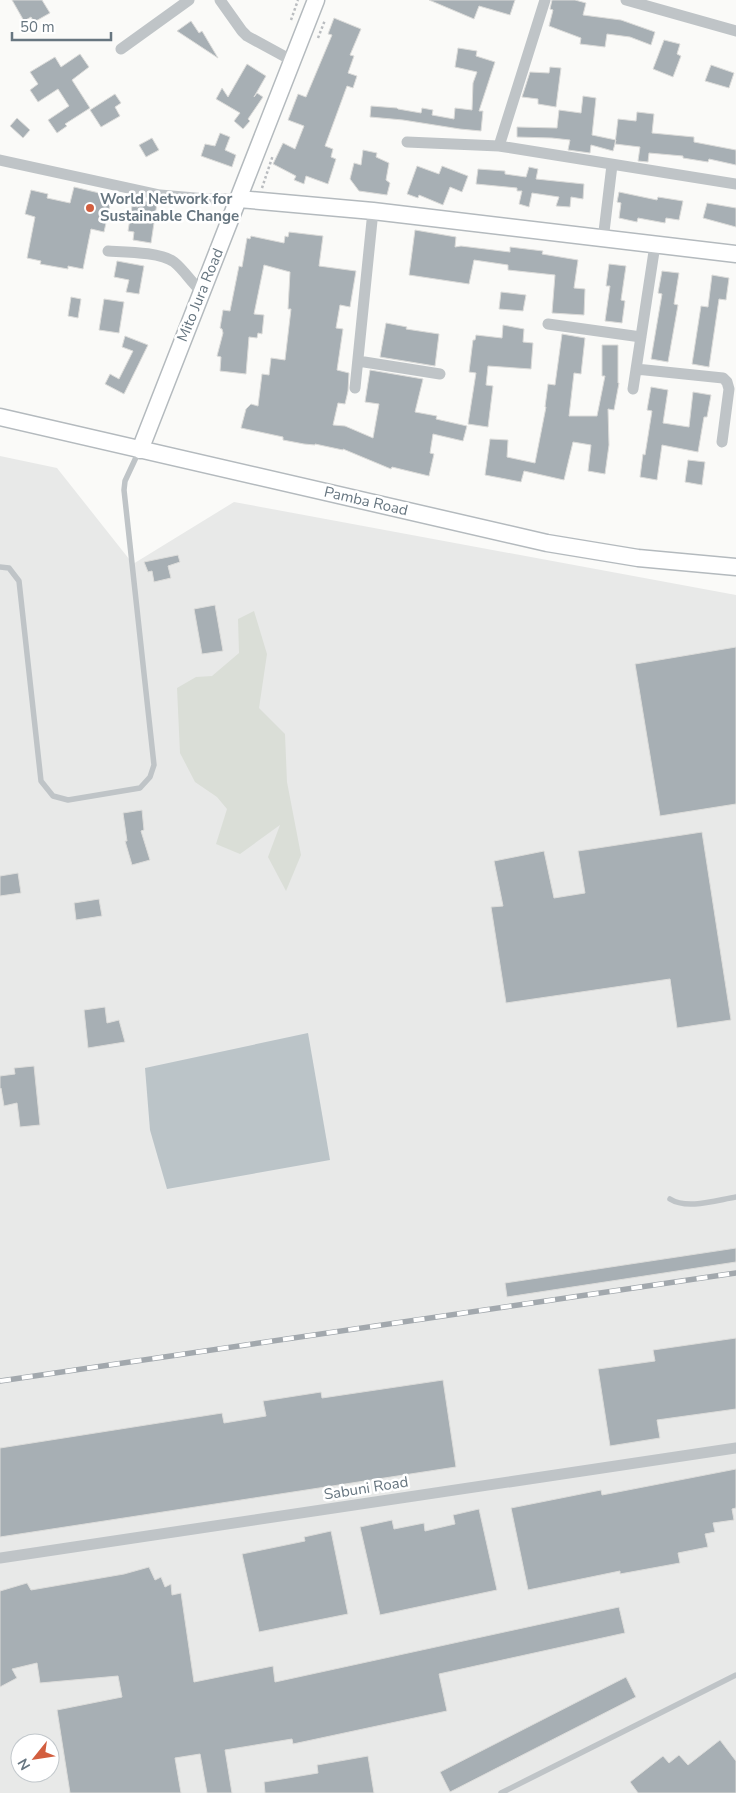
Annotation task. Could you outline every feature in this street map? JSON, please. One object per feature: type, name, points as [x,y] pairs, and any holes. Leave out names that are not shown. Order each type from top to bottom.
[{"type":"main road","name":"Mito Jura Road","points":[[140,450],[316,0]]},
{"type":"main road","points":[[239,199],[372,211],[604,240],[736,254]]},
{"type":"main road","name":"Pamba Road","points":[[0,417],[547,542],[638,558],[736,567]]},
{"type":"street","points":[[121,49],[189,0]]},
{"type":"street","points":[[220,0],[246,36],[293,61]]},
{"type":"street","points":[[500,146],[545,0]]},
{"type":"street","points":[[626,0],[736,31]]},
{"type":"street","points":[[407,142],[500,146],[736,184]]},
{"type":"street","points":[[0,160],[160,195],[207,199],[239,199]]},
{"type":"street","points":[[604,240],[612,165]]},
{"type":"street","points":[[355,388],[372,211]]},
{"type":"street","points":[[633,389],[654,245]]},
{"type":"street","points":[[108,251],[166,257],[175,262],[201,291]]},
{"type":"street","points":[[548,324],[641,338]]},
{"type":"street","points":[[358,361],[440,374]]},
{"type":"street","points":[[636,368],[723,378],[728,382],[729,389],[722,442]]},
{"type":"street","name":"Sabuni Road","points":[[0,1558],[736,1448]]},
{"type":"lane","points":[[0,567],[9,568],[19,581],[41,781],[54,796],[68,800],[140,788],[150,777],[154,765],[124,490],[125,481],[140,450]]},
{"type":"lane","points":[[670,1199],[684,1205],[736,1197]]},
{"type":"lane","points":[[501,1793],[736,1675]]},
{"type":"shaded area","points":[[0,456],[57,468],[133,564],[234,502],[736,595],[736,1793],[0,1793]]},
{"type":"shaded area","points":[[254,611],[267,654],[259,708],[285,734],[287,782],[301,855],[286,891],[268,857],[280,825],[240,854],[216,844],[227,809],[217,797],[195,782],[180,753],[177,688],[196,677],[212,676],[239,653],[238,619]]},
{"type":"shaded area","points":[[308,1033],[330,1160],[167,1189],[150,1130],[145,1068]]},
{"type":"building","points":[[12,0],[42,0],[50,13],[34,22],[31,17],[24,21]]},
{"type":"building","points":[[429,0],[515,0],[510,15],[479,6],[474,19]]},
{"type":"building","points":[[552,0],[575,0],[586,3],[583,15],[621,20],[655,32],[651,45],[630,37],[607,34],[605,47],[580,44],[581,38],[549,26],[553,10],[550,9]]},
{"type":"building","points":[[334,18],[361,29],[350,55],[354,56],[348,73],[357,76],[353,88],[347,86],[325,146],[333,149],[331,157],[336,159],[328,184],[306,176],[304,184],[294,180],[296,176],[273,164],[283,143],[295,149],[304,126],[288,120],[298,94],[306,97],[332,35],[328,34]]},
{"type":"building","points":[[191,21],[199,33],[202,31],[218,58],[177,31]]},
{"type":"building","points":[[664,40],[680,44],[677,54],[681,56],[673,77],[653,69]]},
{"type":"building","points":[[458,48],[477,51],[476,56],[495,62],[479,111],[483,111],[481,131],[370,117],[371,106],[397,108],[421,113],[422,108],[433,110],[432,115],[454,119],[455,108],[472,110],[473,83],[477,72],[455,67]]},
{"type":"building","points":[[80,54],[89,67],[72,80],[90,108],[65,124],[67,126],[57,133],[48,120],[69,106],[58,89],[38,102],[30,90],[38,84],[30,72],[55,57],[61,67]]},
{"type":"building","points":[[247,64],[266,76],[254,97],[257,93],[263,97],[248,119],[250,121],[243,129],[234,121],[240,113],[216,99],[222,88],[228,97]]},
{"type":"building","points":[[711,65],[734,73],[729,88],[705,81]]},
{"type":"building","points":[[550,67],[561,68],[556,107],[538,104],[538,99],[522,97],[530,72],[549,73]]},
{"type":"building","points":[[115,94],[121,103],[115,107],[120,116],[101,127],[90,110]]},
{"type":"building","points":[[583,96],[596,98],[592,135],[616,140],[613,151],[591,145],[590,153],[568,150],[570,140],[517,137],[517,127],[557,128],[559,110],[581,113]]},
{"type":"building","points":[[637,112],[654,114],[652,133],[694,137],[694,142],[736,150],[736,165],[709,159],[708,162],[683,158],[683,156],[649,153],[648,162],[638,161],[640,147],[615,144],[618,119],[636,121]]},
{"type":"building","points":[[17,118],[30,130],[23,138],[10,126]]},
{"type":"building","points":[[220,133],[230,137],[225,150],[236,155],[232,167],[201,156],[205,144],[215,146]]},
{"type":"building","points":[[152,138],[159,150],[146,157],[139,145]]},
{"type":"building","points":[[363,150],[377,153],[376,157],[389,163],[386,180],[390,183],[387,195],[359,191],[350,179],[354,163],[361,165]]},
{"type":"building","points":[[417,166],[439,174],[442,166],[468,176],[462,192],[450,187],[443,205],[419,195],[418,198],[407,194]]},
{"type":"building","points":[[529,167],[538,169],[536,179],[584,184],[583,199],[571,197],[570,207],[556,206],[559,197],[532,193],[529,207],[519,204],[522,191],[517,191],[517,188],[476,184],[478,169],[505,171],[505,174],[526,177]]},
{"type":"building","points":[[74,187],[112,196],[104,232],[91,229],[83,269],[68,266],[68,269],[40,264],[41,261],[27,258],[35,217],[25,214],[31,190],[48,194],[47,198],[70,203]]},
{"type":"building","points":[[619,192],[657,200],[658,197],[683,201],[679,220],[666,218],[665,223],[638,218],[637,222],[619,218],[621,203],[617,202]]},
{"type":"building","points":[[139,200],[157,203],[151,243],[133,240],[134,232],[128,231],[132,206],[138,207]]},
{"type":"building","points":[[707,203],[736,208],[736,227],[703,218]]},
{"type":"building","points":[[415,230],[456,237],[455,247],[461,246],[510,252],[510,247],[543,251],[542,254],[578,260],[574,288],[585,289],[584,315],[552,313],[555,275],[508,270],[508,265],[474,260],[469,284],[409,275]]},
{"type":"building","points":[[289,232],[323,236],[319,266],[356,271],[350,307],[340,305],[336,328],[343,329],[337,370],[349,373],[345,404],[338,403],[333,425],[345,426],[373,438],[379,404],[365,402],[370,370],[423,379],[415,412],[437,416],[436,419],[467,426],[463,441],[433,434],[430,453],[434,454],[429,476],[392,467],[391,469],[343,449],[283,440],[283,437],[241,428],[246,409],[251,404],[258,406],[262,374],[269,375],[271,358],[285,360],[291,309],[288,309],[290,272],[264,265],[254,314],[264,315],[262,334],[258,333],[257,338],[249,337],[246,374],[220,371],[221,357],[217,356],[223,333],[220,328],[223,310],[230,311],[239,266],[242,267],[247,238],[250,239],[251,236],[284,243],[285,236],[288,237]]},
{"type":"building","points":[[117,261],[144,266],[139,294],[126,292],[129,280],[114,277]]},
{"type":"building","points":[[609,264],[626,266],[621,300],[625,301],[622,323],[605,321],[610,286],[606,286]]},
{"type":"building","points":[[662,271],[679,273],[674,304],[678,305],[668,362],[651,359],[662,294],[658,293]]},
{"type":"building","points":[[712,275],[729,278],[726,300],[719,299],[709,367],[692,364],[701,306],[708,307]]},
{"type":"building","points":[[501,292],[526,295],[523,311],[499,309]]},
{"type":"building","points":[[71,297],[81,299],[78,318],[68,316]]},
{"type":"building","points":[[104,299],[124,302],[119,333],[99,330]]},
{"type":"building","points":[[386,323],[407,327],[406,329],[439,334],[435,366],[380,357]]},
{"type":"building","points":[[503,325],[524,329],[523,342],[533,343],[531,369],[488,366],[486,385],[493,386],[488,427],[468,424],[476,373],[469,372],[473,340],[475,340],[476,335],[502,338]]},
{"type":"building","points":[[562,334],[585,338],[581,374],[574,373],[569,416],[597,416],[605,376],[602,376],[602,345],[618,345],[619,383],[614,410],[608,409],[609,445],[605,474],[588,471],[591,445],[573,442],[564,480],[524,471],[521,482],[485,475],[490,439],[508,440],[507,457],[535,463],[546,407],[548,384],[555,385]]},
{"type":"building","points":[[125,336],[148,345],[124,394],[105,384],[110,374],[119,379],[133,351],[122,347]]},
{"type":"building","points":[[651,387],[668,390],[663,423],[689,427],[693,392],[711,395],[707,417],[704,417],[698,452],[662,445],[657,480],[640,477],[652,411],[647,410]]},
{"type":"building","points":[[688,460],[705,462],[702,485],[685,482]]},
{"type":"building","points":[[178,555],[180,562],[168,566],[171,578],[154,582],[152,571],[148,572],[144,562]]},
{"type":"building","points":[[215,605],[223,651],[202,654],[194,609]]},
{"type":"building","points":[[736,647],[736,804],[660,816],[635,664]]},
{"type":"building","points":[[142,810],[144,830],[141,831],[150,860],[132,865],[125,841],[127,841],[123,813]]},
{"type":"building","points":[[702,832],[731,1020],[677,1028],[670,979],[506,1003],[491,907],[503,906],[494,861],[544,851],[554,898],[585,893],[578,851]]},
{"type":"building","points":[[18,873],[21,893],[0,896],[0,876]]},
{"type":"building","points":[[99,899],[102,916],[76,920],[74,903]]},
{"type":"building","points":[[105,1007],[107,1023],[119,1020],[125,1042],[88,1048],[84,1010]]},
{"type":"building","points":[[34,1066],[40,1125],[20,1127],[17,1103],[4,1106],[0,1089],[0,1076],[15,1074],[14,1068]]},
{"type":"building","points":[[736,1248],[736,1262],[507,1297],[505,1283]]},
{"type":"building","points":[[736,1338],[736,1409],[657,1420],[660,1438],[610,1446],[598,1369],[655,1361],[653,1350]]},
{"type":"building","points":[[443,1380],[456,1467],[0,1537],[0,1448],[222,1413],[224,1423],[266,1416],[263,1401],[321,1392],[322,1398]]},
{"type":"building","points":[[736,1469],[736,1508],[732,1509],[734,1520],[713,1523],[715,1532],[705,1534],[708,1547],[678,1553],[680,1563],[620,1574],[620,1571],[528,1590],[511,1508],[601,1490],[602,1495]]},
{"type":"building","points":[[479,1509],[497,1590],[380,1615],[360,1527],[392,1520],[394,1529],[424,1523],[425,1531],[455,1524],[453,1515]]},
{"type":"building","points":[[331,1531],[348,1614],[259,1632],[242,1554],[305,1541],[304,1537]]},
{"type":"building","points":[[149,1567],[155,1580],[161,1577],[165,1587],[171,1584],[172,1595],[181,1593],[194,1682],[273,1666],[275,1682],[619,1607],[625,1633],[439,1674],[447,1711],[293,1744],[292,1739],[225,1750],[232,1793],[207,1793],[200,1754],[175,1758],[181,1793],[70,1793],[57,1710],[122,1697],[118,1676],[40,1683],[37,1663],[12,1669],[17,1678],[0,1687],[0,1591],[27,1583],[31,1590],[124,1574]]},
{"type":"building","points":[[626,1677],[636,1697],[450,1792],[440,1772]]},
{"type":"building","points":[[720,1740],[736,1761],[736,1793],[638,1793],[630,1782],[663,1756],[669,1763],[679,1755],[688,1765]]},
{"type":"building","points":[[368,1756],[374,1793],[265,1793],[264,1782],[318,1773],[317,1765]]},
{"type":"railway","points":[[0,1381],[736,1273]]},
{"type":"place","name":"World Network for Sustainable Change","points":[[90,208]]}]
